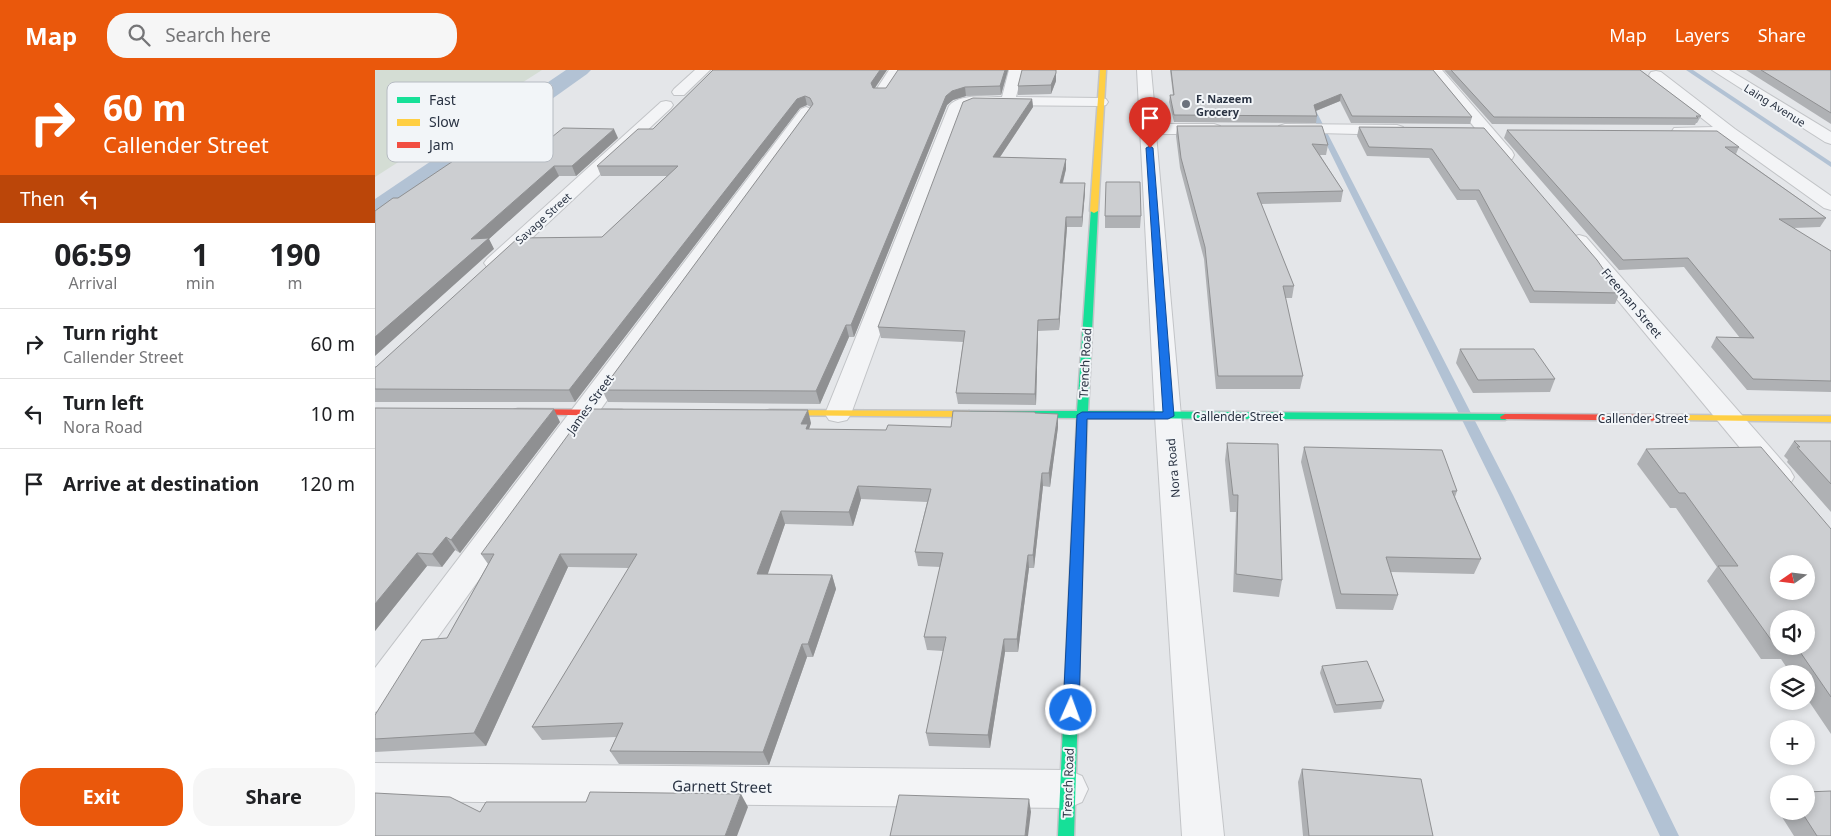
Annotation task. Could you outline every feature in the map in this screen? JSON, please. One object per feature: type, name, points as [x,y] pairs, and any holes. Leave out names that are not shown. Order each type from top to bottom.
[{"type":"street","name":"Savage Street","points":[[477,278],[703,70]]},
{"type":"street","points":[[881,93],[896,70]]},
{"type":"street","points":[[1008,101],[1016,70]]},
{"type":"street","name":"Trench Road","points":[[1066,836],[1082,415],[1103,70]]},
{"type":"street","name":"Nora Road","points":[[1144,70],[1168,416],[1203,836]]},
{"type":"street","points":[[1435,70],[1517,168]]},
{"type":"street","name":"Laing Avenue","points":[[1719,70],[1831,140]]},
{"type":"street","points":[[1656,75],[1729,132],[1831,204]]},
{"type":"street","points":[[839,414],[953,109],[965,101],[1101,102]]},
{"type":"street","name":"James Street","points":[[375,696],[806,112]]},
{"type":"street","points":[[1148,129],[1227,129]]},
{"type":"street","points":[[1267,129],[1415,130]]},
{"type":"street","points":[[1661,131],[1729,132]]},
{"type":"street","name":"Freeman Street","points":[[1568,229],[1799,499]]},
{"type":"street","points":[[505,412],[633,413]]},
{"type":"street","name":"Callender Street","points":[[760,413],[1831,419]]},
{"type":"street","name":"Garnett Street","points":[[375,782],[1068,789]]},
{"type":"shaded area","points":[[375,70],[542,70],[523,82],[387,82],[387,162],[398,162],[375,177]]},
{"type":"building","points":[[713,70],[880,70],[871,83],[873,88],[886,88],[898,70],[1005,70],[1000,86],[965,87],[952,91],[946,96],[851,325],[846,325],[816,391],[602,390],[813,104],[810,98],[805,96],[797,99],[569,390],[375,389],[375,367],[518,238],[602,237],[678,166],[597,166],[638,129],[653,129]]},
{"type":"building","points":[[1022,70],[1056,70],[1056,73],[1051,85],[1018,86]]},
{"type":"building","points":[[1171,70],[1433,70],[1472,117],[1352,116],[1341,94],[1314,105],[1317,116],[1174,115],[1170,95],[1174,95]]},
{"type":"building","points":[[1451,70],[1640,70],[1701,116],[1696,116],[1698,118],[1494,117]]},
{"type":"building","points":[[1761,70],[1831,70],[1831,113]]},
{"type":"building","points":[[973,98],[1032,99],[993,157],[1066,159],[1060,183],[1085,183],[1082,217],[1066,217],[1059,319],[1038,320],[1035,394],[956,393],[965,331],[878,327],[963,102]]},
{"type":"building","points":[[1177,126],[1322,126],[1328,145],[1312,144],[1343,191],[1257,193],[1294,286],[1283,286],[1303,376],[1218,376],[1205,247],[1181,158]]},
{"type":"building","points":[[1359,127],[1484,128],[1597,260],[1620,293],[1534,291],[1479,190],[1460,190],[1432,149],[1369,147]]},
{"type":"building","points":[[563,128],[614,129],[572,166],[554,166],[471,239],[489,238],[375,337],[375,211],[452,162],[553,162],[553,136]]},
{"type":"building","points":[[1507,130],[1717,131],[1739,147],[1725,147],[1826,218],[1779,219],[1831,251],[1831,381],[1753,379],[1716,337],[1754,338],[1688,258],[1623,260]]},
{"type":"building","points":[[1106,182],[1140,182],[1141,216],[1105,216]]},
{"type":"building","points":[[1460,349],[1534,349],[1555,379],[1478,380]]},
{"type":"building","points":[[375,408],[554,409],[451,540],[446,537],[432,554],[417,553],[375,604]]},
{"type":"building","points":[[587,409],[808,410],[801,424],[808,424],[806,429],[886,430],[888,425],[951,427],[953,411],[1058,414],[1049,473],[1042,473],[1033,555],[1028,555],[1017,639],[1004,639],[988,735],[926,733],[946,637],[924,637],[943,553],[915,552],[931,489],[858,486],[849,512],[781,511],[757,574],[832,575],[808,644],[802,644],[763,752],[610,751],[623,723],[532,727],[637,554],[560,554],[474,733],[375,739],[375,715],[422,640],[447,638],[494,554],[481,554]]},
{"type":"building","points":[[1794,441],[1831,441],[1831,484],[1797,447],[1800,447]]},
{"type":"building","points":[[1227,443],[1278,444],[1282,580],[1236,574],[1238,495],[1233,495]]},
{"type":"building","points":[[1304,447],[1442,450],[1457,491],[1452,491],[1481,559],[1386,557],[1398,595],[1341,594]]},
{"type":"building","points":[[1761,447],[1831,529],[1831,697],[1815,674],[1815,665],[1809,665],[1802,655],[1815,655],[1815,610],[1770,610],[1770,638],[1718,566],[1738,566],[1685,493],[1679,493],[1646,449]]},
{"type":"building","points":[[1367,661],[1384,701],[1336,705],[1322,666]]},
{"type":"building","points":[[1302,769],[1421,779],[1433,836],[1309,836]]},
{"type":"building","points":[[1831,791],[1831,836],[1817,836],[1807,820],[1815,820],[1815,792]]},
{"type":"building","points":[[590,792],[741,794],[725,836],[375,836],[375,793],[450,797],[480,812],[486,802],[586,802]]},
{"type":"building","points":[[899,795],[1029,799],[1025,836],[890,836]]},
{"type":"waterway","points":[[553,89],[580,70]]},
{"type":"waterway","points":[[1689,70],[1831,165]]},
{"type":"waterway","points":[[1310,105],[1506,495],[1670,836]]},
{"type":"waterway","points":[[375,212],[447,162]]},
{"type":"traffic: fast","points":[[1066,836],[1082,415],[1094,211]]},
{"type":"traffic: fast","points":[[969,414],[1505,417]]},
{"type":"traffic: slow","points":[[1094,211],[1103,70]]},
{"type":"traffic: slow","points":[[770,413],[969,414]]},
{"type":"traffic: slow","points":[[1682,418],[1831,419]]},
{"type":"traffic: jam","points":[[518,412],[622,413]]},
{"type":"traffic: jam","points":[[1505,417],[1682,418]]},
{"type":"place","name":"F. Nazeem Grocery","points":[[1186,104]]},
{"type":"route","points":[[1071,710],[1082,415],[1168,416],[1150,148]]}]
